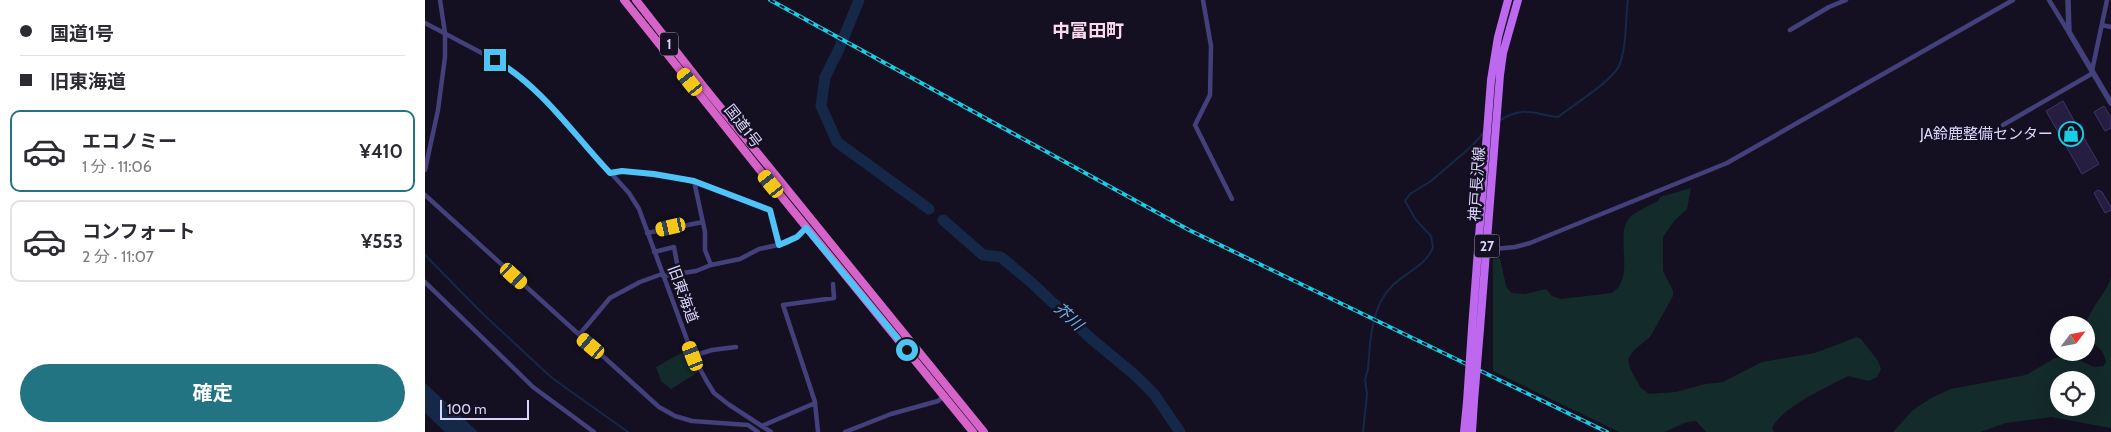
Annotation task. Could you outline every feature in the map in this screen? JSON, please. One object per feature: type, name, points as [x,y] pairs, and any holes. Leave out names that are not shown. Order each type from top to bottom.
[{"type":"highway","name":"国道1号","points":[[624,0],[806,228],[973,432]]},
{"type":"highway","name":"国道1号","points":[[636,0],[704,87],[984,432]]},
{"type":"main road","name":"神戸長沢線","points":[[1482,250],[1484,168],[1491,80],[1498,37],[1508,0]]},
{"type":"main road","name":"神戸長沢線","points":[[1464,432],[1470,402],[1482,250],[1493,162],[1500,75],[1503,53],[1518,0]]},
{"type":"main road","name":"神戸長沢線","points":[[1470,402],[1472,432]]},
{"type":"street","points":[[425,170],[438,110],[445,58],[445,33],[440,0]]},
{"type":"street","points":[[1203,0],[1211,46],[1210,94],[1195,125],[1232,199]]},
{"type":"street","points":[[1791,30],[1829,7],[1845,0]]},
{"type":"street","points":[[1482,250],[1515,247],[1530,243],[1717,168],[2013,0]]},
{"type":"street","points":[[2049,0],[2111,103]]},
{"type":"street","points":[[2068,0],[2069,32]]},
{"type":"street","points":[[2003,125],[2093,72],[2107,0]]},
{"type":"street","name":"旧東海道","points":[[425,23],[507,67],[531,86],[629,194],[639,209],[693,356],[714,393],[727,404],[771,432]]},
{"type":"street","points":[[2102,25],[2111,27]]},
{"type":"street","points":[[610,173],[622,171],[659,174],[694,181],[770,210],[779,245]]},
{"type":"street","points":[[694,181],[705,232],[705,250],[711,265]]},
{"type":"street","points":[[425,195],[659,407],[669,413],[701,423],[749,425],[759,432]]},
{"type":"street","points":[[647,233],[703,222]]},
{"type":"street","points":[[579,335],[610,298],[631,286],[663,275],[696,271],[711,265],[740,259],[759,249],[779,245],[797,237],[806,228]]},
{"type":"street","points":[[654,252],[674,247],[679,274]]},
{"type":"street","points":[[425,282],[533,387],[594,432]]},
{"type":"street","points":[[819,432],[815,403],[783,305],[834,298],[833,284]]},
{"type":"street","points":[[693,356],[712,350],[736,347]]},
{"type":"street","points":[[845,432],[891,414],[938,402],[944,396]]},
{"type":"street","points":[[762,426],[815,403]]},
{"type":"green space","points":[[1691,188],[1687,209],[1674,221],[1663,237],[1663,271],[1673,291],[1673,296],[1650,337],[1633,351],[1628,359],[1630,368],[1641,388],[1649,394],[1676,392],[1705,384],[1723,382],[1762,362],[1815,353],[1857,337],[1861,339],[1878,361],[1881,369],[1877,377],[1869,381],[1848,376],[1817,392],[1785,412],[1772,428],[1774,432],[1706,432],[1696,421],[1687,422],[1664,432],[1619,432],[1493,371],[1493,259],[1500,258],[1506,286],[1511,293],[1525,294],[1546,289],[1552,296],[1561,299],[1612,293],[1619,286],[1623,278],[1623,237],[1630,217],[1658,201],[1660,197]]},
{"type":"green space","points":[[2111,278],[2111,428],[2051,417],[2006,423],[1980,432],[1893,432],[1913,410],[1933,397],[1951,389],[2026,375],[2050,361],[2081,361],[2094,367],[2103,366],[2106,362],[2105,357],[2095,343],[2095,316],[2089,316]]},
{"type":"green space","points":[[688,349],[698,372],[671,389],[661,381],[656,367]]},
{"type":"water","points":[[425,383],[478,432],[445,432],[425,413]]},
{"type":"building","name":"JA鈴鹿整備センター","points":[[2063,101],[2076,124],[2081,124],[2084,138],[2099,164],[2082,174],[2046,111]]},
{"type":"building","points":[[2104,106],[2111,118],[2111,128],[2105,131],[2094,112]]},
{"type":"building","points":[[2098,190],[2102,192],[2111,207],[2111,210],[2105,213],[2094,193]]},
{"type":"waterway","name":"芥川","points":[[859,0],[825,77],[821,106],[837,142],[929,209]]},
{"type":"waterway","points":[[1499,121],[1507,116],[1522,112],[1558,117],[1608,79],[1615,72],[1622,59],[1628,0]]},
{"type":"waterway","points":[[1363,432],[1367,394],[1365,380],[1376,314],[1385,294],[1397,281],[1421,264],[1430,254],[1433,247],[1431,236],[1416,220],[1405,201],[1410,194],[1431,181],[1472,146],[1485,131]]},
{"type":"waterway","name":"芥川","points":[[943,220],[983,255],[1001,257],[1032,283],[1088,336],[1136,376],[1154,394],[1180,432]]},
{"type":"waterway","points":[[425,255],[482,313],[552,378],[628,432]]},
{"type":"railway","points":[[770,0],[1189,230],[1607,432]]},
{"type":"place","name":"JA鈴鹿整備センター","points":[[2071,134]]},
{"type":"district","name":"中冨田町","points":[[1088,31]]},
{"type":"route","points":[[495,60],[531,86],[610,173],[622,171],[654,174],[694,181],[770,210],[775,238],[779,245],[797,237],[806,228],[907,350]]}]
